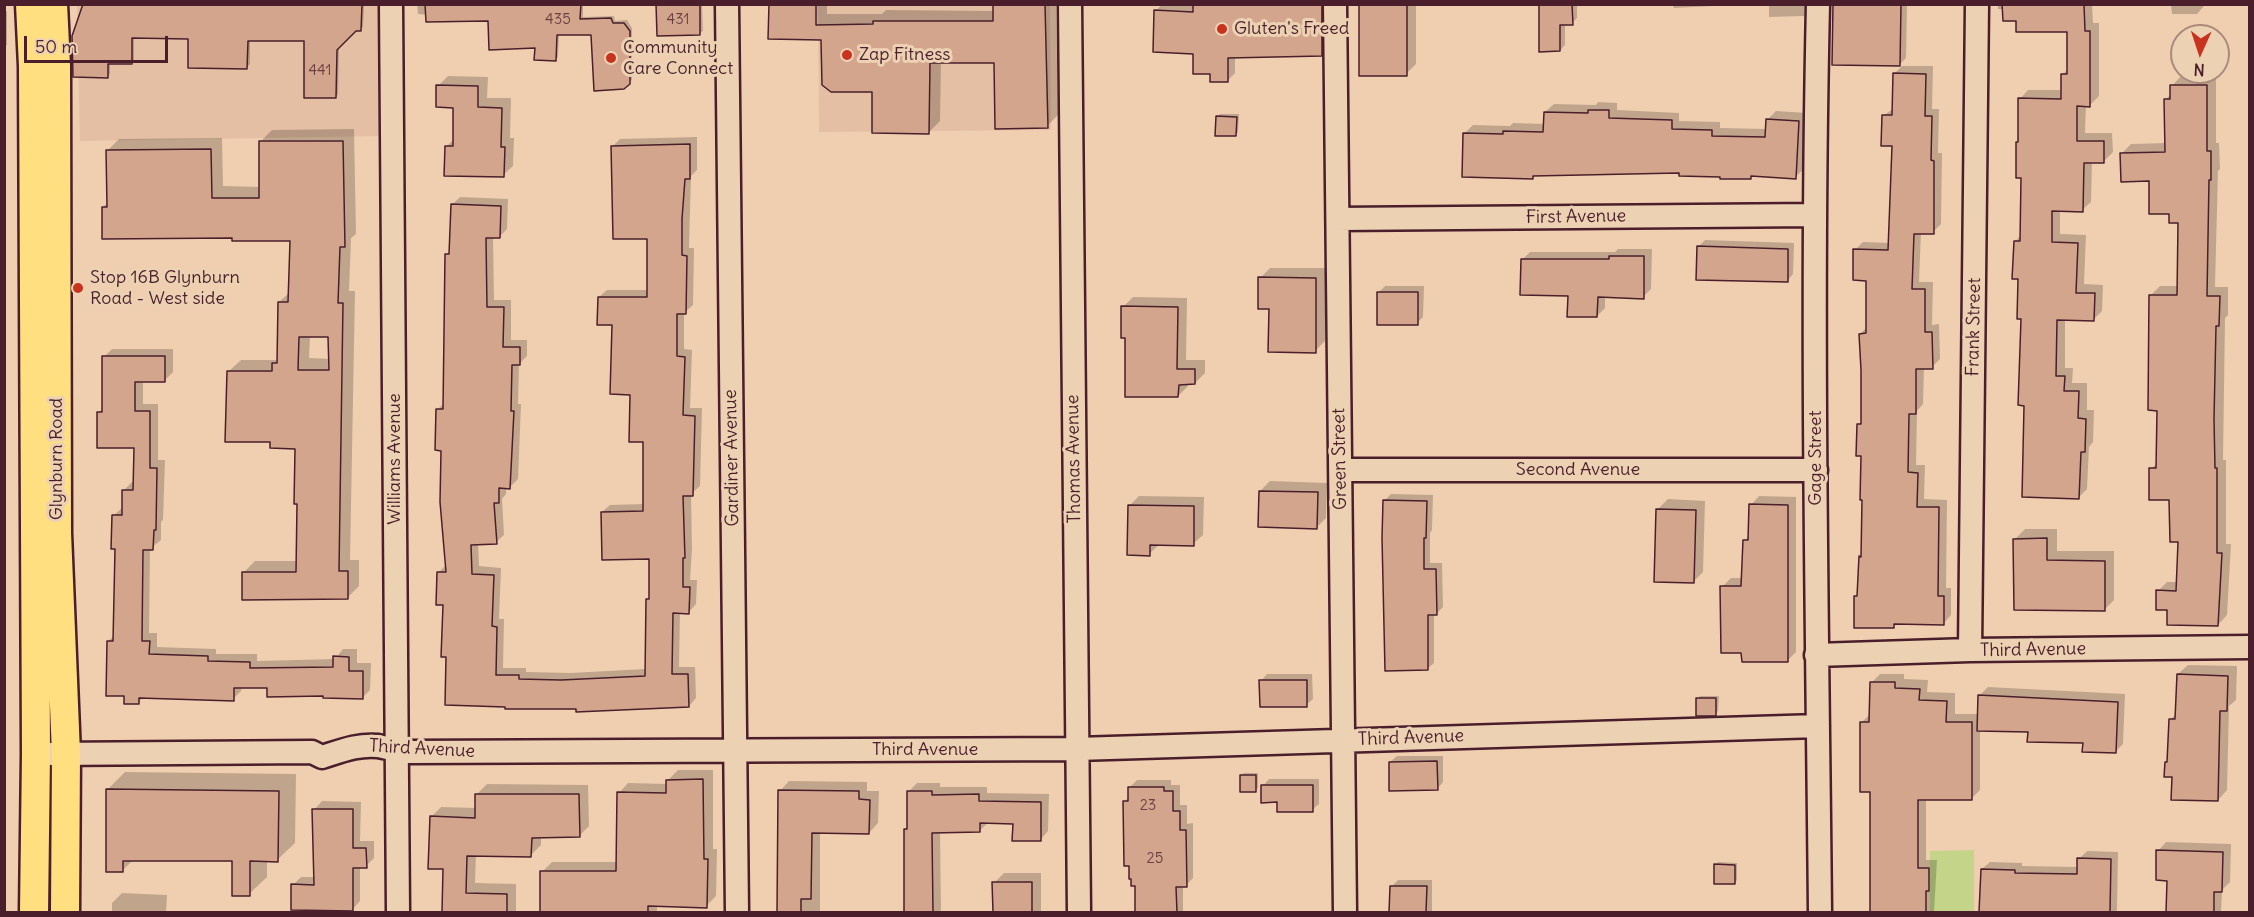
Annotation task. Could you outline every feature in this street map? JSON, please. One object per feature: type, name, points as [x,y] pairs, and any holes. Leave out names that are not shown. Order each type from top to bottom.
[{"type":"main road","name":"Glynburn Road","points":[[49,8],[33,78],[46,409],[57,533],[66,754],[65,912]]},
{"type":"main road","name":"Glynburn Road","points":[[34,912],[46,409]]},
{"type":"street","name":"Williams Avenue","points":[[391,4],[398,912]]},
{"type":"street","name":"Gardiner Avenue","points":[[727,4],[737,912]]},
{"type":"street","name":"Thomas Avenue","points":[[1070,4],[1079,912]]},
{"type":"street","name":"Green Street","points":[[1335,4],[1346,912]]},
{"type":"street","name":"Gage Street","points":[[1818,4],[1814,215],[1820,912]]},
{"type":"street","name":"Frank Street","points":[[1970,650],[1977,4]]},
{"type":"street","name":"First Avenue","points":[[1338,219],[1814,215]]},
{"type":"street","name":"Second Avenue","points":[[1341,470],[1816,470]]},
{"type":"street","name":"Third Avenue","points":[[1816,655],[1970,650],[2250,647]]},
{"type":"street","name":"Third Avenue","points":[[36,754],[312,752],[322,757],[352,747],[379,746],[397,752],[1077,749],[1818,726]]},
{"type":"shaded area","points":[[77,5],[383,5],[385,136],[80,141]]},
{"type":"shaded area","points":[[818,5],[1050,5],[1051,130],[819,132]]},
{"type":"green space","points":[[1974,850],[1974,912],[1930,912],[1930,851]]},
{"type":"building","points":[[83,4],[362,4],[361,31],[356,31],[337,50],[336,98],[304,98],[304,41],[248,41],[247,69],[188,68],[188,39],[132,38],[132,64],[108,64],[108,78],[73,77],[72,36]]},
{"type":"building","points":[[425,4],[581,4],[580,19],[611,18],[613,23],[624,23],[630,31],[630,84],[624,89],[594,91],[591,35],[557,35],[556,61],[534,60],[535,48],[489,50],[488,21],[426,22]]},
{"type":"building","points":[[656,4],[700,4],[700,35],[657,36]]},
{"type":"building","points":[[769,4],[816,4],[816,25],[873,24],[873,21],[993,21],[993,4],[1045,4],[1048,128],[995,129],[994,63],[930,63],[929,134],[872,133],[872,92],[831,92],[822,85],[821,40],[768,39]]},
{"type":"building","points":[[1193,4],[1322,4],[1322,56],[1228,58],[1228,82],[1210,82],[1210,74],[1193,74],[1193,54],[1153,52],[1154,10],[1193,12]]},
{"type":"building","points":[[1359,4],[1407,4],[1407,76],[1359,76]]},
{"type":"building","points":[[1539,4],[1572,4],[1573,25],[1560,25],[1560,51],[1539,52]]},
{"type":"building","points":[[1833,4],[1901,4],[1900,66],[1832,65]]},
{"type":"building","points":[[2002,4],[2084,4],[2085,31],[2090,31],[2090,107],[2077,106],[2077,141],[2104,141],[2104,163],[2084,163],[2083,212],[2052,211],[2052,242],[2078,243],[2076,293],[2095,293],[2094,321],[2057,320],[2056,376],[2065,376],[2064,391],[2079,391],[2078,418],[2086,419],[2085,452],[2081,452],[2079,499],[2022,497],[2024,406],[2018,405],[2021,319],[2017,319],[2018,279],[2012,279],[2014,241],[2020,241],[2021,178],[2016,178],[2018,98],[2061,99],[2061,74],[2067,74],[2067,32],[2016,32],[2016,21],[2003,21]]},
{"type":"building","points":[[1893,73],[1926,74],[1925,116],[1932,116],[1934,234],[1914,234],[1912,289],[1925,289],[1925,332],[1932,332],[1933,369],[1916,369],[1916,414],[1909,414],[1908,472],[1918,473],[1917,507],[1939,507],[1938,596],[1944,596],[1944,625],[1894,624],[1894,628],[1854,628],[1854,596],[1857,596],[1859,556],[1861,557],[1862,500],[1860,500],[1861,456],[1856,456],[1857,424],[1861,424],[1859,334],[1866,333],[1866,281],[1853,280],[1853,249],[1888,250],[1892,146],[1881,146],[1882,115],[1892,115]]},
{"type":"building","points":[[436,85],[478,86],[478,107],[502,108],[501,147],[505,147],[504,177],[444,176],[445,146],[453,146],[453,108],[436,107]]},
{"type":"building","points":[[2170,85],[2207,85],[2207,151],[2211,151],[2211,180],[2209,180],[2207,296],[2220,296],[2219,326],[2216,326],[2214,419],[2215,468],[2217,468],[2217,553],[2222,553],[2218,626],[2167,625],[2167,610],[2156,610],[2156,590],[2176,591],[2178,542],[2170,542],[2169,500],[2149,500],[2149,468],[2156,468],[2157,411],[2148,410],[2149,295],[2177,295],[2178,223],[2169,223],[2169,214],[2149,214],[2149,181],[2121,182],[2120,153],[2165,152],[2164,99],[2170,99]]},
{"type":"building","points":[[1588,110],[1609,110],[1609,118],[1672,120],[1672,129],[1712,130],[1712,136],[1765,137],[1766,119],[1799,121],[1796,179],[1751,176],[1751,179],[1720,179],[1720,177],[1679,176],[1679,173],[1533,176],[1533,179],[1462,177],[1463,133],[1543,132],[1544,112],[1588,113]]},
{"type":"building","points":[[1216,116],[1237,117],[1236,136],[1215,136]]},
{"type":"building","points":[[259,141],[343,141],[345,247],[340,247],[338,303],[343,303],[339,571],[348,571],[348,599],[242,600],[242,572],[296,572],[295,449],[270,448],[270,442],[225,442],[227,371],[272,371],[272,363],[277,363],[278,302],[288,302],[290,241],[232,241],[232,238],[102,239],[102,207],[107,207],[106,150],[211,149],[212,198],[259,198]],"holes":[[[299,337],[328,337],[329,370],[298,370]]]},
{"type":"building","points":[[690,144],[690,179],[685,179],[682,219],[682,255],[687,256],[686,314],[677,314],[677,356],[685,357],[683,415],[695,416],[693,496],[683,496],[685,558],[683,558],[683,587],[690,587],[689,614],[673,613],[672,674],[688,674],[689,707],[576,712],[576,709],[505,709],[505,707],[445,705],[446,657],[441,657],[443,605],[436,605],[437,572],[446,572],[440,502],[441,451],[435,450],[436,409],[443,409],[445,254],[449,254],[451,204],[501,206],[500,238],[486,238],[487,307],[504,307],[503,347],[520,347],[520,365],[512,365],[511,411],[514,411],[510,489],[499,488],[499,503],[494,503],[497,544],[471,545],[472,574],[494,575],[492,626],[497,627],[496,675],[519,675],[519,679],[561,680],[645,676],[649,559],[602,560],[601,512],[643,511],[643,442],[629,442],[630,395],[610,394],[612,325],[597,325],[598,297],[647,297],[647,239],[613,239],[611,146]]},
{"type":"building","points":[[1697,246],[1788,249],[1788,282],[1696,280]]},
{"type":"building","points":[[1609,256],[1644,256],[1644,299],[1598,297],[1597,317],[1567,317],[1568,296],[1520,295],[1521,259],[1609,259]]},
{"type":"building","points":[[1258,277],[1316,278],[1316,353],[1268,352],[1269,309],[1258,309]]},
{"type":"building","points":[[1377,292],[1418,292],[1418,325],[1377,325]]},
{"type":"building","points":[[1121,306],[1178,307],[1177,369],[1195,369],[1195,384],[1179,385],[1178,397],[1125,397],[1125,338],[1121,338]]},
{"type":"building","points":[[102,356],[165,356],[165,382],[135,382],[135,411],[150,411],[150,468],[157,468],[156,530],[154,530],[153,550],[143,550],[142,641],[150,641],[149,654],[208,656],[208,661],[250,662],[250,668],[333,667],[333,656],[349,657],[349,671],[363,671],[363,699],[323,698],[323,696],[267,697],[267,688],[234,688],[234,701],[139,698],[139,704],[124,704],[124,696],[106,696],[107,641],[113,641],[115,549],[111,549],[112,515],[122,515],[122,490],[133,490],[134,448],[97,448],[97,412],[102,412]]},
{"type":"building","points":[[1259,491],[1318,492],[1317,529],[1258,527]]},
{"type":"building","points":[[1383,500],[1427,501],[1424,569],[1436,569],[1437,615],[1428,615],[1428,670],[1385,671]]},
{"type":"building","points":[[1749,504],[1788,505],[1788,662],[1742,662],[1741,653],[1721,653],[1720,586],[1741,586],[1743,540],[1748,540]]},
{"type":"building","points":[[1128,505],[1194,506],[1194,546],[1150,545],[1150,556],[1127,555]]},
{"type":"building","points":[[1656,509],[1696,510],[1694,583],[1654,582]]},
{"type":"building","points":[[2047,538],[2047,560],[2105,561],[2105,611],[2014,610],[2013,539]]},
{"type":"building","points":[[2177,674],[2228,676],[2227,711],[2220,711],[2218,801],[2171,800],[2172,777],[2164,777],[2169,719],[2175,719]]},
{"type":"building","points":[[1259,680],[1307,680],[1307,707],[1260,707]]},
{"type":"building","points":[[1870,682],[1895,682],[1895,688],[1920,689],[1919,700],[1947,701],[1946,722],[1972,722],[1972,800],[1918,800],[1918,868],[1929,868],[1926,912],[1870,912],[1870,792],[1860,792],[1860,722],[1869,722]]},
{"type":"building","points":[[1978,695],[2118,702],[2116,753],[2082,752],[2083,743],[2027,742],[2028,732],[1977,731]]},
{"type":"building","points":[[1696,698],[1716,698],[1716,716],[1696,716]]},
{"type":"building","points":[[1437,761],[1438,790],[1389,791],[1389,762]]},
{"type":"building","points":[[1240,775],[1256,775],[1256,792],[1240,792]]},
{"type":"building","points":[[703,779],[704,859],[708,859],[707,908],[648,906],[648,912],[540,912],[540,871],[616,871],[617,792],[666,793],[666,780]]},
{"type":"building","points":[[1261,785],[1313,785],[1313,812],[1277,812],[1277,802],[1261,803]]},
{"type":"building","points":[[1128,787],[1164,787],[1164,791],[1173,791],[1173,811],[1180,811],[1180,830],[1186,830],[1187,887],[1176,887],[1177,912],[1135,912],[1135,886],[1131,886],[1129,866],[1124,866],[1123,801],[1128,801]]},
{"type":"building","points":[[106,789],[279,791],[278,862],[250,861],[250,896],[232,896],[232,861],[123,861],[123,872],[106,872]]},
{"type":"building","points":[[778,790],[859,791],[859,799],[870,800],[869,834],[812,833],[811,899],[801,899],[801,912],[777,912]]},
{"type":"building","points":[[907,791],[932,791],[932,795],[979,794],[979,801],[1041,802],[1041,841],[1012,841],[1013,824],[980,823],[980,832],[932,833],[933,912],[904,912],[904,829],[907,829]]},
{"type":"building","points":[[475,794],[579,794],[580,837],[532,838],[531,857],[467,856],[466,893],[507,894],[507,912],[442,912],[443,869],[428,869],[430,816],[475,818]]},
{"type":"building","points":[[312,809],[353,809],[353,848],[366,848],[367,868],[353,868],[353,911],[291,910],[291,884],[314,885]]},
{"type":"building","points":[[2156,850],[2223,852],[2222,892],[2214,892],[2214,912],[2166,912],[2167,881],[2156,880]]},
{"type":"building","points":[[2077,858],[2111,859],[2110,912],[1979,912],[1981,869],[2015,870],[2015,873],[2077,874]]},
{"type":"building","points":[[1714,864],[1735,865],[1735,884],[1714,884]]},
{"type":"building","points":[[992,882],[1032,882],[1032,912],[993,912]]},
{"type":"building","points":[[1390,886],[1427,886],[1426,912],[1389,912]]},
{"type":"place","name":"Gluten's Freed","points":[[1222,29]]},
{"type":"place","name":"Zap Fitness","points":[[847,55]]},
{"type":"place","name":"Community Care Connect","points":[[611,58]]},
{"type":"place","name":"Stop 16B Glynburn Road - West side","points":[[78,288]]}]
